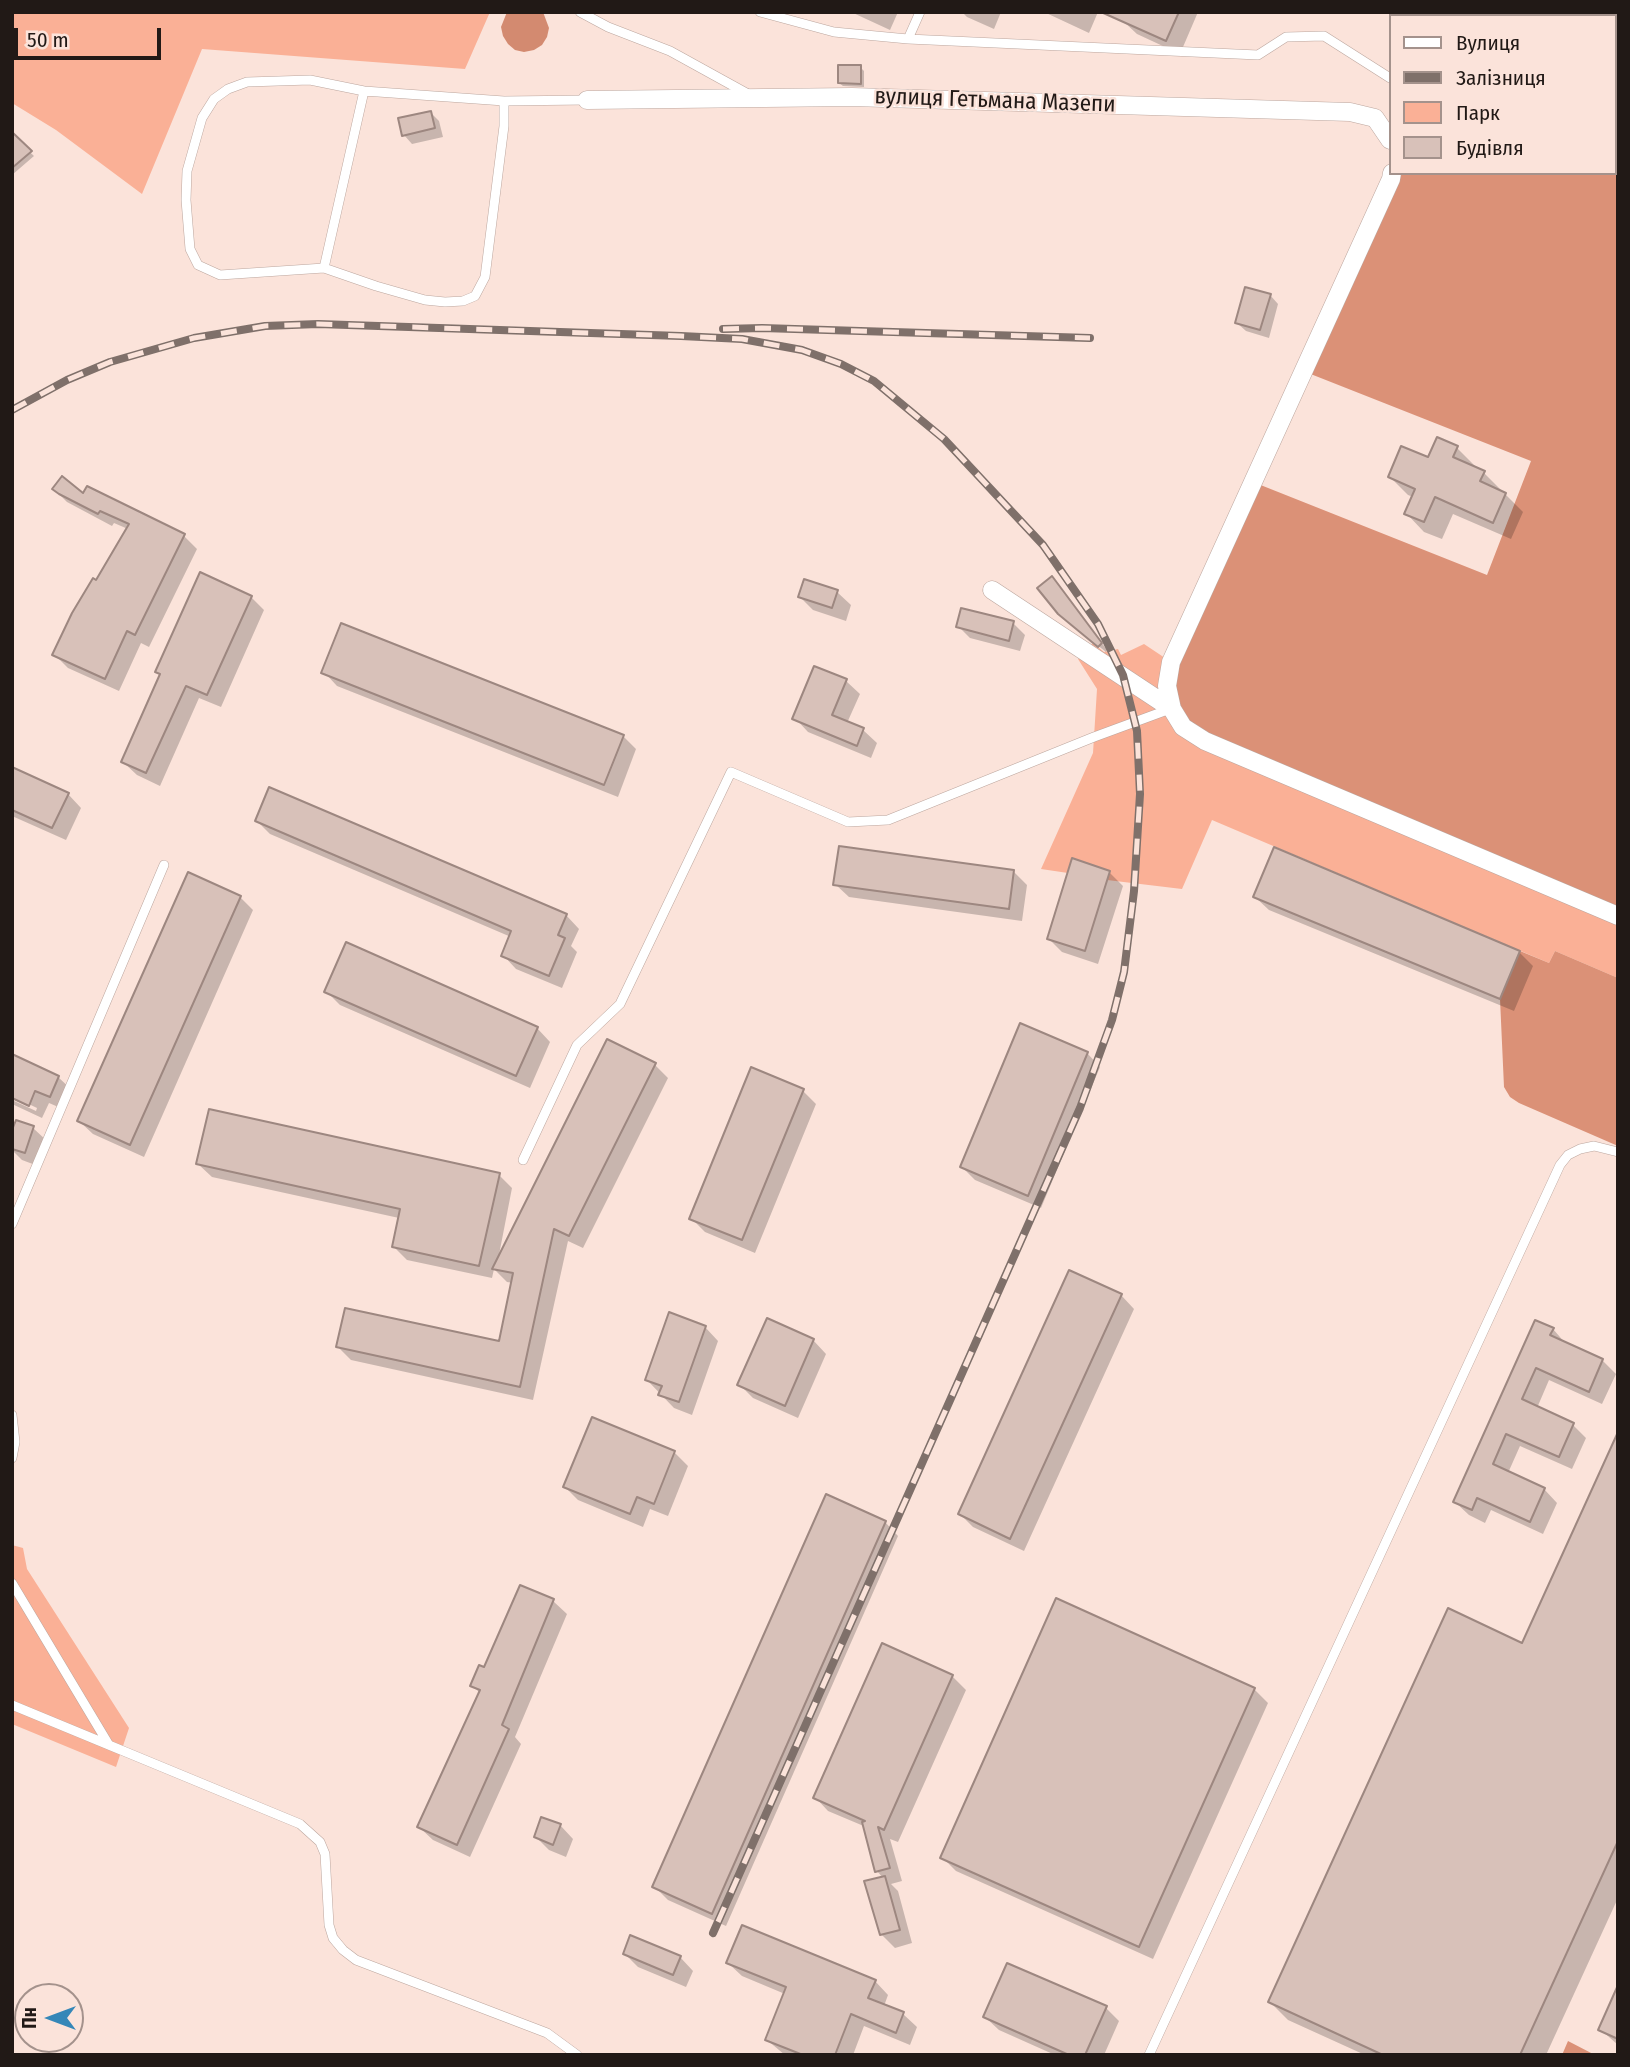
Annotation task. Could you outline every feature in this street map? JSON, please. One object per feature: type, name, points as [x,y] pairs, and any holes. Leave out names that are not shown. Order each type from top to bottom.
[{"type":"street","name":"вулиця Гетьмана Мазепи","points":[[587,100],[852,97],[1350,111],[1375,118],[1388,137]]},
{"type":"street","points":[[1392,175],[1171,662],[1167,686],[1172,709],[1183,727],[1205,741],[1618,916]]},
{"type":"street","points":[[992,590],[1172,709]]},
{"type":"lane","points":[[580,12],[608,27],[670,51],[754,98]]},
{"type":"lane","points":[[760,12],[834,32],[908,39],[1258,55],[1286,37],[1324,36],[1388,77]]},
{"type":"lane","points":[[908,39],[919,12]]},
{"type":"lane","points":[[504,101],[504,126],[485,277],[475,296],[463,301],[425,300],[324,268],[220,275],[198,265],[190,249],[187,226],[187,171],[202,118],[214,99],[228,89],[247,82],[310,80],[364,91],[504,101],[587,100]]},
{"type":"lane","points":[[324,268],[364,91]]},
{"type":"lane","points":[[523,1160],[578,1045],[620,1004],[731,772],[848,822],[888,820],[1094,737],[1172,709]]},
{"type":"lane","points":[[12,1224],[164,865]]},
{"type":"lane","points":[[1149,2055],[1560,1165],[1569,1155],[1580,1149],[1594,1146],[1618,1152]]},
{"type":"lane","points":[[12,1415],[15,1442],[12,1458]]},
{"type":"lane","points":[[12,1583],[109,1745]]},
{"type":"lane","points":[[12,1704],[287,1817],[311,1832],[326,1854],[331,1932],[349,1955],[547,2033],[577,2055]]},
{"type":"green space","points":[[12,12],[490,12],[465,69],[202,49],[142,194],[56,130],[12,103]]},
{"type":"green space","points":[[1093,643],[1104,652],[1118,649],[1121,655],[1144,644],[1171,662],[1618,916],[1618,978],[1555,951],[1549,963],[1212,820],[1182,889],[1107,880],[1110,871],[1073,859],[1068,873],[1041,869],[1093,753],[1097,689],[1078,659]]},
{"type":"green space","points":[[12,1545],[23,1548],[27,1569],[129,1728],[116,1767],[12,1724]]},
{"type":"shaded area","points":[[507,12],[543,12],[549,28],[542,45],[524,52],[515,50],[508,44],[501,27]]},
{"type":"shaded area","points":[[1618,110],[1618,916],[1205,741],[1177,719],[1167,686],[1253,482],[1487,575],[1531,461],[1303,371],[1391,175],[1616,175]]},
{"type":"shaded area","points":[[1520,951],[1549,963],[1555,951],[1618,978],[1618,1146],[1519,1103],[1510,1097],[1504,1087],[1500,999]]},
{"type":"shaded area","points":[[1568,2041],[1595,2055],[1562,2055]]},
{"type":"building","points":[[1101,12],[1179,12],[1166,41]]},
{"type":"building","points":[[838,65],[861,65],[861,84],[838,83]]},
{"type":"building","points":[[431,111],[435,128],[402,136],[398,118]]},
{"type":"building","points":[[12,132],[32,151],[12,168]]},
{"type":"building","points":[[1245,287],[1271,294],[1260,330],[1235,323]]},
{"type":"building","points":[[1437,437],[1458,446],[1453,457],[1485,471],[1480,481],[1506,493],[1493,523],[1435,497],[1424,522],[1404,514],[1415,489],[1388,477],[1401,446],[1428,457]]},
{"type":"building","points":[[62,476],[83,493],[87,486],[185,534],[135,635],[127,631],[105,679],[52,655],[72,613],[93,578],[96,580],[129,524],[100,511],[98,514],[52,489]]},
{"type":"building","points":[[200,572],[252,596],[207,695],[186,686],[146,773],[121,762],[160,674],[155,672]]},
{"type":"building","points":[[1052,576],[1102,643],[1098,647],[1058,614],[1037,588]]},
{"type":"building","points":[[804,579],[838,590],[832,608],[798,597]]},
{"type":"building","points":[[961,608],[1014,621],[1009,641],[956,627]]},
{"type":"building","points":[[341,623],[624,735],[604,785],[321,673]]},
{"type":"building","points":[[814,666],[847,679],[832,715],[864,728],[857,746],[792,719]]},
{"type":"building","points":[[12,767],[69,793],[52,828],[12,810]]},
{"type":"building","points":[[269,787],[567,914],[558,935],[565,938],[549,976],[501,956],[511,931],[255,821]]},
{"type":"building","points":[[839,846],[1014,870],[1009,909],[833,885]]},
{"type":"building","points":[[1274,847],[1520,951],[1500,999],[1253,897]]},
{"type":"building","points":[[1072,858],[1110,871],[1085,951],[1047,939]]},
{"type":"building","points":[[188,872],[241,896],[130,1145],[77,1121]]},
{"type":"building","points":[[346,942],[538,1027],[516,1076],[324,992]]},
{"type":"building","points":[[1020,1023],[1088,1052],[1028,1196],[960,1167]]},
{"type":"building","points":[[607,1039],[656,1063],[569,1236],[554,1229],[520,1387],[336,1347],[345,1308],[499,1341],[513,1273],[492,1269]]},
{"type":"building","points":[[12,1054],[59,1076],[50,1097],[35,1091],[29,1106],[12,1098]]},
{"type":"building","points":[[751,1067],[804,1089],[742,1240],[689,1219]]},
{"type":"building","points":[[209,1109],[500,1173],[479,1266],[392,1247],[400,1209],[196,1164]]},
{"type":"building","points":[[16,1120],[34,1126],[25,1153],[12,1149],[12,1130]]},
{"type":"building","points":[[1069,1270],[1122,1294],[1010,1539],[958,1514]]},
{"type":"building","points":[[669,1312],[706,1326],[679,1402],[658,1395],[662,1386],[645,1380]]},
{"type":"building","points":[[767,1318],[814,1339],[785,1406],[737,1385]]},
{"type":"building","points":[[1535,1320],[1554,1328],[1550,1335],[1603,1359],[1589,1392],[1536,1368],[1522,1399],[1574,1423],[1559,1457],[1506,1434],[1493,1464],[1545,1488],[1530,1522],[1477,1498],[1472,1510],[1453,1502]]},
{"type":"building","points":[[592,1417],[675,1451],[654,1504],[637,1497],[630,1514],[563,1487]]},
{"type":"building","points":[[1618,1432],[1618,1841],[1520,2055],[1383,2055],[1268,2002],[1448,1608],[1522,1643]]},
{"type":"building","points":[[826,1494],[886,1521],[712,1914],[652,1887]]},
{"type":"building","points":[[520,1585],[554,1599],[502,1725],[509,1729],[457,1845],[417,1827],[480,1690],[470,1686],[479,1665],[484,1667]]},
{"type":"building","points":[[1056,1598],[1255,1688],[1139,1947],[940,1858]]},
{"type":"building","points":[[882,1643],[953,1675],[884,1830],[878,1827],[890,1868],[875,1872],[862,1822],[865,1821],[813,1798]]},
{"type":"building","points":[[541,1817],[561,1824],[553,1845],[534,1837]]},
{"type":"building","points":[[885,1876],[900,1930],[880,1935],[864,1881]]},
{"type":"building","points":[[742,1925],[876,1980],[868,1998],[904,2012],[896,2033],[851,2014],[835,2055],[803,2055],[765,2040],[786,1987],[726,1963]]},
{"type":"building","points":[[630,1935],[681,1956],[673,1975],[623,1954]]},
{"type":"building","points":[[1007,1963],[1107,2006],[1085,2055],[1069,2055],[983,2017]]},
{"type":"building","points":[[1618,1985],[1618,2039],[1598,2030]]},
{"type":"railway","points":[[12,410],[67,380],[110,362],[194,338],[265,326],[318,324],[681,336],[742,339],[802,350],[841,364],[874,381],[944,439],[1043,545],[1098,624],[1123,675],[1137,731],[1140,794],[1134,891],[1124,972],[1112,1020],[1080,1108],[713,1933]]},
{"type":"railway","points":[[723,329],[1090,338]]}]
